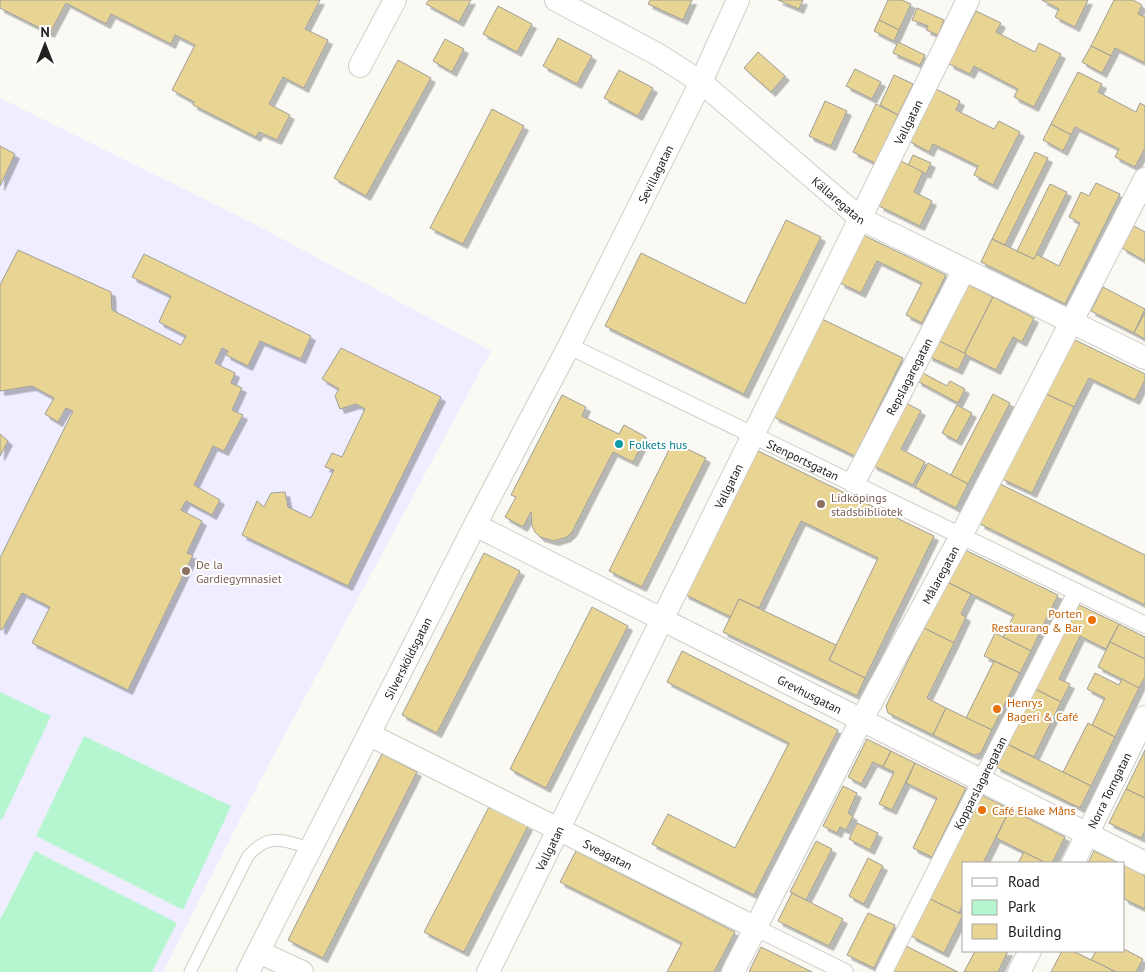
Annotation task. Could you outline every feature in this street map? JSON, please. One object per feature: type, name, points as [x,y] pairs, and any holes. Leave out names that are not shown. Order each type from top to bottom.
[{"type":"street","points":[[360,66],[395,0]]},
{"type":"street","name":"Källaregatan","points":[[556,0],[648,49],[701,82],[860,219],[1145,358]]},
{"type":"street","name":"Sevillagatan","points":[[570,346],[701,82],[738,0]]},
{"type":"street","name":"Vallgatan","points":[[488,972],[560,830],[661,621],[968,0]]},
{"type":"street","name":"Målaregatan","points":[[733,972],[862,719],[961,536],[1145,178]]},
{"type":"street","name":"Repslagaregatan","points":[[854,482],[964,270]]},
{"type":"street","name":"Stenportsgatan","points":[[570,346],[754,433],[1145,625]]},
{"type":"street","name":"Silversköldsgatan","points":[[248,972],[475,526],[570,346]]},
{"type":"street","name":"Grevhusgatan","points":[[475,526],[1145,863]]},
{"type":"street","name":"Kopparslagaregatan","points":[[884,972],[1076,592]]},
{"type":"street","name":"Norra Torngatan","points":[[1074,862],[1145,717]]},
{"type":"street","name":"Sveagatan","points":[[370,735],[845,972]]},
{"type":"street","points":[[259,952],[302,972]]},
{"type":"street","points":[[1019,972],[1029,952]]},
{"type":"lane","points":[[190,972],[248,856],[258,844],[273,839],[284,840],[311,849]]},
{"type":"shaded area","name":"De la Gardiegymnasiet","points":[[0,98],[258,226],[491,351],[254,792],[163,972],[0,972]]},
{"type":"green space","points":[[0,692],[51,716],[2,820],[0,819]]},
{"type":"green space","points":[[84,736],[231,806],[183,910],[36,836]]},
{"type":"green space","points":[[35,851],[177,923],[152,972],[0,972],[0,920]]},
{"type":"building","points":[[0,0],[320,0],[305,29],[328,40],[304,88],[283,77],[269,104],[290,115],[277,140],[259,132],[256,137],[193,105],[194,102],[172,90],[195,45],[175,35],[171,44],[111,14],[106,24],[66,3],[50,33],[0,8]]},
{"type":"building","points":[[429,0],[471,0],[459,22],[426,4]]},
{"type":"building","points":[[650,0],[692,0],[683,20],[648,4]]},
{"type":"building","points":[[778,0],[803,0],[799,9]]},
{"type":"building","points":[[888,0],[902,0],[911,4],[899,30],[879,20]]},
{"type":"building","points":[[1042,0],[1088,0],[1075,27],[1055,17],[1059,9]]},
{"type":"building","points":[[1114,0],[1133,0],[1142,5],[1138,14],[1145,17],[1145,63],[1115,48],[1111,56],[1091,46]]},
{"type":"building","points":[[498,6],[532,24],[517,52],[483,34]]},
{"type":"building","points":[[917,8],[944,20],[938,35],[926,30],[928,26],[912,20]]},
{"type":"building","points":[[976,11],[1001,23],[996,32],[1035,52],[1039,43],[1061,54],[1034,107],[1014,97],[1018,89],[974,66],[970,74],[949,64]]},
{"type":"building","points":[[879,20],[899,30],[894,41],[874,31]]},
{"type":"building","points":[[558,38],[592,56],[577,84],[543,66]]},
{"type":"building","points":[[445,39],[464,49],[452,72],[433,61]]},
{"type":"building","points":[[898,42],[925,55],[920,65],[893,53]]},
{"type":"building","points":[[1091,46],[1111,56],[1102,73],[1082,62]]},
{"type":"building","points":[[758,52],[785,76],[771,92],[744,68]]},
{"type":"building","points":[[398,60],[431,78],[366,196],[334,178]]},
{"type":"building","points":[[855,69],[881,82],[872,99],[846,86]]},
{"type":"building","points":[[619,70],[653,88],[638,116],[604,98]]},
{"type":"building","points":[[1078,72],[1102,84],[1098,92],[1136,112],[1140,103],[1145,106],[1145,148],[1135,167],[1115,157],[1119,149],[1075,127],[1071,135],[1051,124]]},
{"type":"building","points":[[894,75],[913,84],[898,115],[880,105]]},
{"type":"building","points":[[936,89],[960,101],[956,110],[994,129],[999,121],[1020,132],[993,185],[974,175],[978,166],[933,144],[929,152],[909,141]]},
{"type":"building","points":[[825,101],[847,111],[831,146],[809,136]]},
{"type":"building","points":[[876,104],[898,115],[875,163],[853,152]]},
{"type":"building","points":[[492,109],[524,126],[463,244],[430,228]]},
{"type":"building","points":[[1051,124],[1071,135],[1063,151],[1043,140]]},
{"type":"building","points":[[0,146],[15,154],[0,186]]},
{"type":"building","points":[[1035,152],[1048,158],[1005,245],[992,239]]},
{"type":"building","points":[[913,155],[931,163],[926,174],[908,165]]},
{"type":"building","points":[[901,161],[923,172],[914,192],[932,201],[920,226],[879,206]]},
{"type":"building","points":[[1096,183],[1120,194],[1065,304],[981,262],[992,239],[1034,259],[1036,254],[1059,266],[1080,223],[1069,217],[1081,192],[1089,196]]},
{"type":"building","points":[[1050,184],[1067,192],[1034,259],[1017,251]]},
{"type":"building","points":[[786,220],[821,237],[744,394],[605,326],[641,253],[745,304]]},
{"type":"building","points":[[1134,226],[1145,232],[1145,261],[1122,248]]},
{"type":"building","points":[[863,235],[946,275],[922,323],[906,315],[922,283],[877,261],[861,293],[840,283]]},
{"type":"building","points":[[18,250],[111,292],[112,310],[181,345],[186,336],[159,322],[171,296],[132,277],[144,254],[311,336],[301,359],[260,341],[248,366],[226,355],[228,351],[222,348],[215,363],[235,373],[231,383],[242,388],[232,410],[243,415],[224,451],[213,446],[194,485],[220,500],[212,515],[186,501],[181,510],[202,521],[187,553],[193,555],[128,690],[32,643],[50,607],[22,593],[2,630],[0,629],[0,558],[73,411],[66,408],[58,422],[45,414],[54,398],[32,386],[0,391],[0,285]]},
{"type":"building","points":[[965,283],[993,297],[964,354],[937,340]]},
{"type":"building","points":[[1103,287],[1145,309],[1134,333],[1091,311]]},
{"type":"building","points":[[993,297],[1034,318],[1022,342],[1013,337],[996,370],[964,354]]},
{"type":"building","points":[[1145,312],[1145,339],[1134,333]]},
{"type":"building","points":[[822,319],[903,358],[855,456],[774,417]]},
{"type":"building","points":[[1071,338],[1145,374],[1145,380],[1135,400],[1089,378],[1074,407],[1044,393]]},
{"type":"building","points":[[937,340],[966,354],[958,370],[928,356]]},
{"type":"building","points":[[341,348],[441,397],[348,586],[242,535],[257,501],[264,507],[271,493],[285,492],[288,507],[311,518],[334,470],[325,467],[332,453],[342,457],[365,409],[356,404],[340,409],[335,396],[339,389],[322,379]]},
{"type":"building","points":[[921,372],[947,386],[950,381],[965,389],[958,403],[917,381]]},
{"type":"building","points":[[1044,393],[1074,407],[1032,493],[1002,479]]},
{"type":"building","points":[[993,394],[1010,403],[968,484],[951,475]]},
{"type":"building","points":[[562,395],[586,407],[582,416],[619,434],[624,425],[646,437],[633,462],[613,452],[572,532],[567,537],[554,541],[540,537],[535,532],[532,526],[531,512],[523,527],[505,517],[516,497],[511,495]]},
{"type":"building","points":[[904,402],[921,411],[901,449],[925,462],[913,485],[872,465]]},
{"type":"building","points":[[957,405],[972,413],[957,441],[942,433]]},
{"type":"building","points":[[0,434],[8,441],[0,456]]},
{"type":"building","points":[[673,442],[706,458],[642,587],[609,571]]},
{"type":"building","points":[[754,449],[934,536],[865,678],[829,660],[878,558],[801,521],[759,608],[739,599],[731,617],[684,594]]},
{"type":"building","points":[[928,463],[968,484],[956,508],[915,487]]},
{"type":"building","points":[[1000,484],[1145,555],[1145,605],[980,524]]},
{"type":"building","points":[[963,549],[1058,595],[1031,651],[1003,637],[1014,615],[947,582]]},
{"type":"building","points":[[484,553],[520,571],[437,733],[402,715]]},
{"type":"building","points":[[947,582],[971,594],[961,614],[966,617],[954,643],[924,628]]},
{"type":"building","points":[[739,599],[836,645],[829,660],[865,678],[857,696],[723,632]]},
{"type":"building","points":[[1077,604],[1119,624],[1106,649],[1080,636],[1059,679],[1070,684],[1061,702],[1035,689]]},
{"type":"building","points":[[592,607],[628,626],[546,788],[510,769]]},
{"type":"building","points":[[1119,624],[1145,637],[1145,659],[1110,642]]},
{"type":"building","points":[[924,628],[954,643],[927,698],[946,708],[933,735],[888,713],[886,706]]},
{"type":"building","points":[[995,633],[1031,651],[1020,673],[984,656]]},
{"type":"building","points":[[1110,642],[1145,659],[1145,677],[1139,688],[1098,667]]},
{"type":"building","points":[[682,651],[838,730],[754,895],[652,844],[668,814],[735,848],[789,743],[667,682]]},
{"type":"building","points":[[994,661],[1020,673],[992,730],[966,718]]},
{"type":"building","points":[[1095,673],[1119,685],[1122,679],[1139,688],[1115,737],[1092,725],[1105,698],[1087,689]]},
{"type":"building","points":[[1035,689],[1061,702],[1034,757],[1007,744]]},
{"type":"building","points":[[946,708],[992,730],[981,753],[974,755],[933,735]]},
{"type":"building","points":[[1088,723],[1115,737],[1091,786],[1063,772]]},
{"type":"building","points":[[867,739],[891,751],[883,767],[873,762],[861,784],[848,777]]},
{"type":"building","points":[[1007,744],[1091,786],[1080,808],[996,767]]},
{"type":"building","points":[[1145,750],[1145,798],[1126,789]]},
{"type":"building","points":[[891,751],[915,763],[892,810],[879,804],[894,772],[883,767]]},
{"type":"building","points":[[382,754],[417,772],[323,958],[288,940]]},
{"type":"building","points":[[915,763],[966,788],[932,857],[913,848],[937,798],[906,783]]},
{"type":"building","points":[[843,786],[857,793],[848,813],[853,816],[846,830],[840,827],[837,833],[823,826]]},
{"type":"building","points":[[1126,789],[1145,798],[1145,831],[1141,838],[1109,823]]},
{"type":"building","points":[[981,795],[1010,809],[984,862],[962,862],[962,907],[959,913],[930,899]]},
{"type":"building","points":[[489,807],[528,826],[464,952],[424,932]]},
{"type":"building","points":[[1010,809],[1065,837],[1052,862],[1044,862],[996,838]]},
{"type":"building","points":[[857,823],[878,833],[870,850],[849,839]]},
{"type":"building","points":[[816,841],[832,849],[806,900],[790,892]]},
{"type":"building","points":[[576,851],[735,932],[714,972],[667,972],[682,943],[560,882]]},
{"type":"building","points":[[1094,851],[1117,862],[1088,862]]},
{"type":"building","points":[[1024,852],[1044,862],[1019,862]]},
{"type":"building","points":[[868,858],[883,866],[864,904],[849,896]]},
{"type":"building","points":[[1125,866],[1145,876],[1145,909],[1125,899]]},
{"type":"building","points":[[792,893],[843,919],[829,946],[778,921]]},
{"type":"building","points":[[930,899],[962,915],[944,953],[911,936]]},
{"type":"building","points":[[868,913],[895,925],[874,968],[847,955]]},
{"type":"building","points":[[906,946],[958,972],[893,972]]},
{"type":"building","points":[[761,947],[812,972],[749,972]]},
{"type":"building","points":[[1125,950],[1143,959],[1136,972],[1116,972],[1091,960],[1095,952],[1125,952]]},
{"type":"building","points":[[974,952],[1008,952],[998,972],[964,972]]},
{"type":"building","points":[[1061,952],[1075,952],[1116,972],[1051,972]]},
{"type":"place","name":"Folkets hus","points":[[619,444]]},
{"type":"place","name":"Lidköpings stadsbibliotek","points":[[821,504]]},
{"type":"place","name":"De la Gardiegymnasiet","points":[[186,571]]},
{"type":"place","name":"Porten Restaurang & Bar","points":[[1092,620]]},
{"type":"place","name":"Henrys Bageri & Café","points":[[997,709]]},
{"type":"place","name":"Café Elake Måns","points":[[982,810]]}]
